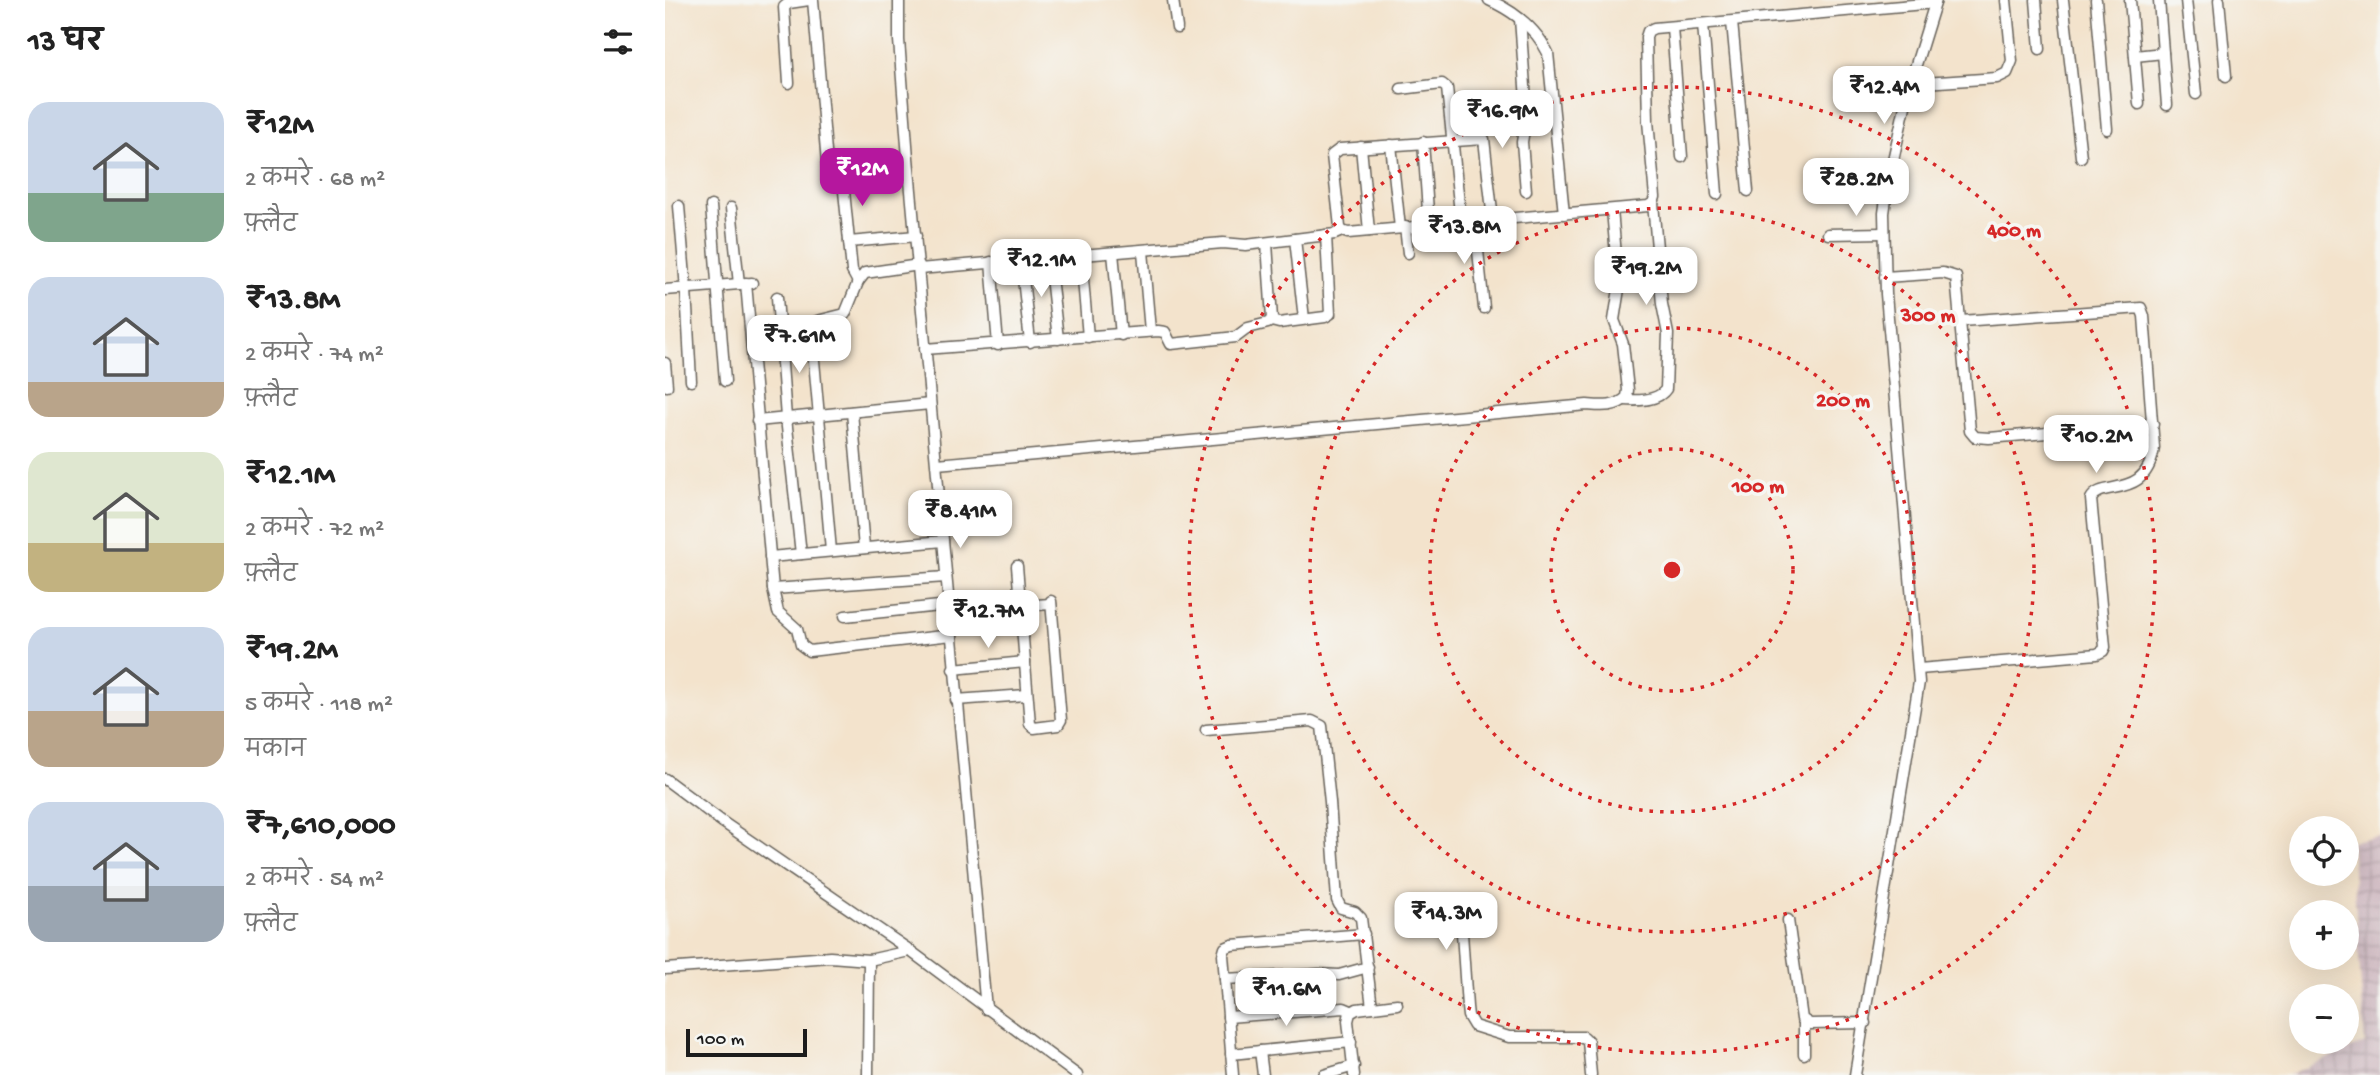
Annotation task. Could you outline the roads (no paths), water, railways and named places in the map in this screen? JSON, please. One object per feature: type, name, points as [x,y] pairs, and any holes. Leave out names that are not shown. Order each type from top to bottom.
[{"type":"street","points":[[789,83],[784,7],[789,3],[811,0],[827,173],[829,178],[840,178],[843,181],[852,271],[858,282]]},
{"type":"street","points":[[899,0],[899,40],[925,349],[986,1009]]},
{"type":"street","points":[[1173,0],[1177,28]]},
{"type":"street","points":[[1489,0],[1508,9],[1520,19],[1543,44],[1550,58],[1564,214]]},
{"type":"street","points":[[1910,85],[1997,78],[2007,73],[2012,61],[2006,0]]},
{"type":"street","points":[[2036,0],[2040,49]]},
{"type":"street","points":[[2063,0],[2081,157]]},
{"type":"street","points":[[2096,0],[2107,128]]},
{"type":"street","points":[[2130,0],[2139,104]]},
{"type":"street","points":[[2159,0],[2167,106]]},
{"type":"street","points":[[2186,0],[2196,94]]},
{"type":"street","points":[[2219,0],[2226,76]]},
{"type":"street","points":[[937,464],[1215,440],[1403,420],[1587,405],[1604,407],[1625,400],[1656,398],[1666,389],[1668,334],[1663,312],[1653,203],[1646,37],[1650,29],[1936,2],[1910,85],[1886,199],[1885,277],[1919,669],[1912,736],[1892,841],[1855,1075]]},
{"type":"street","points":[[1520,19],[1527,113],[1522,142],[1526,191]]},
{"type":"street","points":[[1732,22],[1748,191]]},
{"type":"street","points":[[1703,24],[1717,194]]},
{"type":"street","points":[[1672,27],[1682,157]]},
{"type":"street","points":[[2135,56],[2163,53]]},
{"type":"street","points":[[1401,89],[1445,85],[1461,223]]},
{"type":"street","points":[[1342,231],[1332,155],[1340,149],[1423,142],[1484,138],[1493,220]]},
{"type":"street","points":[[1423,142],[1429,225]]},
{"type":"street","points":[[1391,145],[1408,253]]},
{"type":"street","points":[[1361,147],[1369,231]]},
{"type":"street","points":[[831,551],[811,327],[817,321],[845,314],[861,276],[869,271],[1049,259],[1223,243],[1267,243],[1342,231],[1347,233],[1612,210],[1653,203]]},
{"type":"street","points":[[679,206],[687,289],[691,381]]},
{"type":"street","points":[[711,206],[725,381]]},
{"type":"street","points":[[731,208],[745,283],[773,589],[780,615],[797,629],[801,645],[809,651],[952,635]]},
{"type":"street","points":[[1612,210],[1619,289],[1614,320],[1624,350],[1628,394],[1625,400]]},
{"type":"street","points":[[1475,222],[1484,308]]},
{"type":"street","points":[[1828,234],[1884,233]]},
{"type":"street","points":[[925,349],[1150,331],[1165,332],[1171,344],[1202,342],[1236,337],[1248,328],[1271,321],[1279,323],[1325,317],[1330,312],[1326,235]]},
{"type":"street","points":[[849,242],[916,236]]},
{"type":"street","points":[[1295,239],[1304,319]]},
{"type":"street","points":[[1267,243],[1271,321]]},
{"type":"street","points":[[1143,251],[1150,331]]},
{"type":"street","points":[[1113,253],[1121,335]]},
{"type":"street","points":[[1081,256],[1088,337]]},
{"type":"street","points":[[1049,259],[1058,339]]},
{"type":"street","points":[[1021,261],[1030,341]]},
{"type":"street","points":[[991,262],[998,345]]},
{"type":"street","points":[[1885,277],[1943,273],[1952,274],[1958,282],[1970,431],[1975,437],[2153,424]]},
{"type":"street","points":[[665,290],[745,283]]},
{"type":"street","points":[[777,297],[786,418],[801,554]]},
{"type":"street","points":[[1919,669],[2026,661],[2097,654],[2103,651],[2105,641],[2091,499],[2097,491],[2131,484],[2143,473],[2153,453],[2153,424],[2144,316],[2141,308],[1961,321]]},
{"type":"street","points":[[665,363],[667,386]]},
{"type":"street","points":[[757,421],[930,404]]},
{"type":"street","points":[[852,412],[863,548]]},
{"type":"street","points":[[770,557],[943,541]]},
{"type":"street","points":[[1017,566],[1020,606],[1025,663],[1027,695],[1031,726],[1034,728],[1060,723],[1051,603],[1020,606]]},
{"type":"street","points":[[773,589],[947,577]]},
{"type":"street","points":[[845,616],[949,605]]},
{"type":"street","points":[[953,669],[1025,663]]},
{"type":"street","points":[[956,700],[1027,695]]},
{"type":"street","points":[[1206,730],[1312,721],[1322,726],[1338,903],[1341,908],[1359,915],[1364,934],[1372,1007]]},
{"type":"street","points":[[665,779],[909,951],[1077,1075]]},
{"type":"street","points":[[1460,903],[1464,978],[1468,1013],[1472,1023],[1512,1038],[1584,1037],[1588,1041],[1591,1075]]},
{"type":"street","points":[[1788,920],[1801,1016],[1804,1021],[1804,1054]]},
{"type":"street","points":[[1233,1075],[1223,950],[1229,945],[1364,934]]},
{"type":"street","points":[[665,969],[830,957],[869,960],[909,951]]},
{"type":"street","points":[[869,960],[869,1075]]},
{"type":"street","points":[[1225,979],[1339,975],[1368,967]]},
{"type":"street","points":[[1229,1017],[1344,1008],[1351,1011],[1397,1004]]},
{"type":"street","points":[[1326,1074],[1354,1071],[1349,1021],[1351,1011]]},
{"type":"street","points":[[1804,1021],[1810,1024],[1865,1023]]},
{"type":"street","points":[[1231,1054],[1351,1042]]},
{"type":"street","points":[[1260,1051],[1263,1075]]}]
